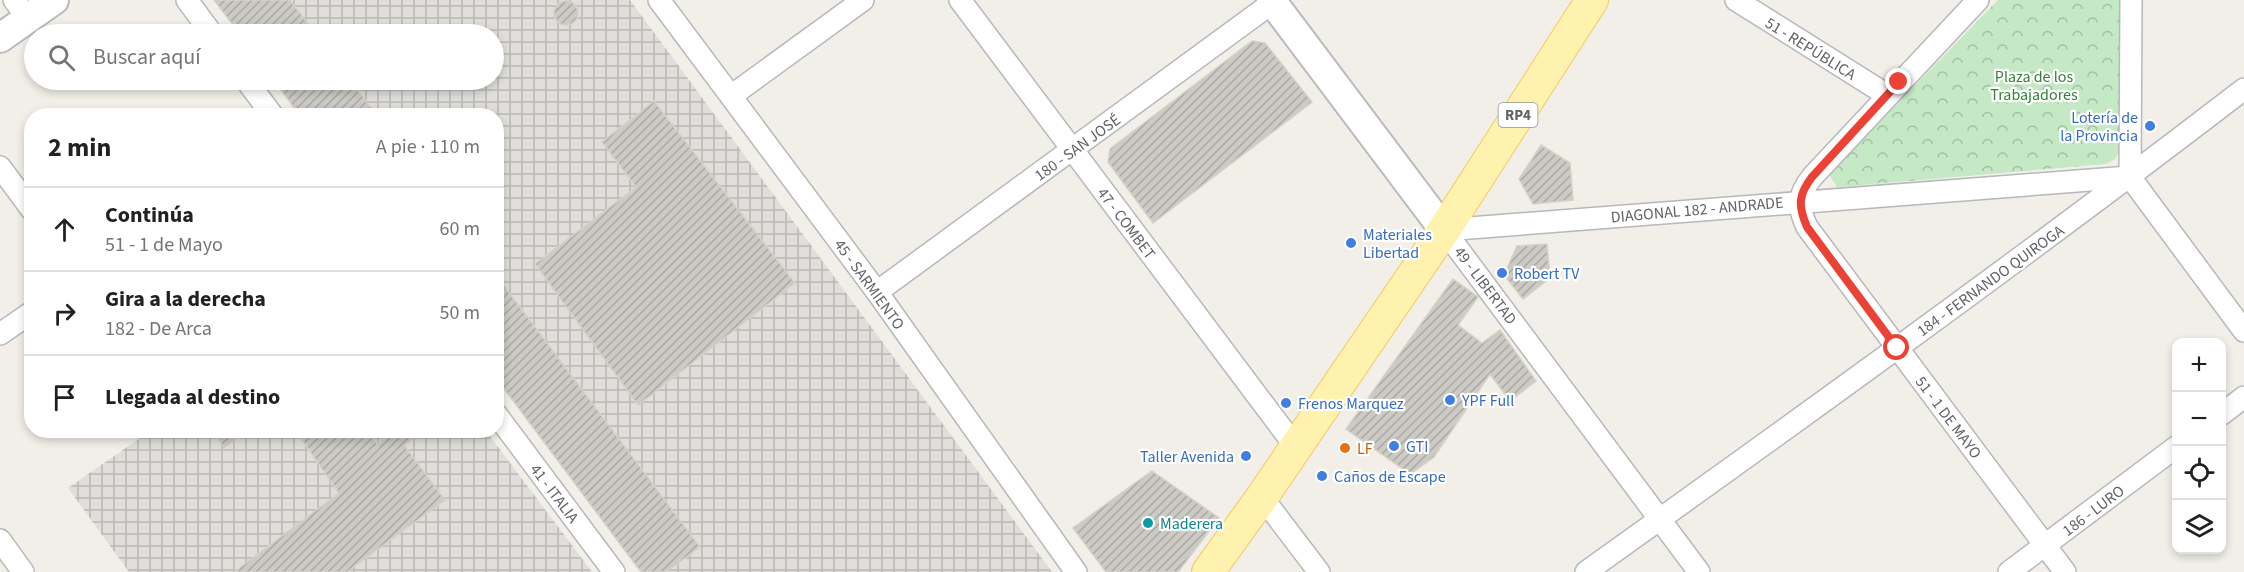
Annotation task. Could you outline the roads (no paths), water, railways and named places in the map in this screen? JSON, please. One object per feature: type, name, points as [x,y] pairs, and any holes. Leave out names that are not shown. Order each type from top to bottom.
[{"type":"main road","name":"RP4","points":[[1208,572],[1262,497],[1444,230],[1592,0]]},
{"type":"street","points":[[0,38],[21,9],[54,0]]},
{"type":"street","points":[[187,0],[205,24]]},
{"type":"street","name":"45 - SARMIENTO","points":[[659,0],[877,292],[1076,572]]},
{"type":"street","points":[[731,96],[863,0]]},
{"type":"street","name":"47 - COMBET","points":[[960,0],[1295,446]]},
{"type":"street","name":"51 - REPÚBLICA","points":[[1736,0],[1887,95]]},
{"type":"street","points":[[1800,201],[1803,189],[1812,177],[1978,0]]},
{"type":"street","points":[[2131,0],[2130,177],[2244,331]]},
{"type":"street","name":"180 - SAN JOSÉ","points":[[877,292],[1273,1]]},
{"type":"street","name":"49 - LIBERTAD","points":[[1273,1],[1699,572]]},
{"type":"street","name":"184 - FERNANDO QUIROGA","points":[[1586,572],[2130,177],[2244,89]]},
{"type":"street","points":[[254,90],[267,108]]},
{"type":"street","points":[[0,167],[24,199]]},
{"type":"street","name":"DIAGONAL 182 - ANDRADE","points":[[1444,230],[2130,177]]},
{"type":"street","name":"51 - 1 DE MAYO","points":[[1800,201],[1802,216],[1807,227],[2065,572]]},
{"type":"street","points":[[0,334],[24,318]]},
{"type":"street","points":[[2226,411],[2244,397]]},
{"type":"street","name":"41 - ITALIA","points":[[504,425],[614,572]]},
{"type":"street","name":"186 - LURO","points":[[2009,572],[2172,450]]},
{"type":"street","points":[[1262,497],[1319,572]]},
{"type":"street","points":[[0,540],[23,572]]},
{"type":"place","name":"Lotería de la Provincia","points":[[2150,126]]},
{"type":"place","name":"Materiales Libertad","points":[[1351,243]]},
{"type":"place","name":"Robert TV","points":[[1502,273]]},
{"type":"place","name":"YPF Full","points":[[1450,400]]},
{"type":"place","name":"Frenos Marquez","points":[[1286,403]]},
{"type":"place","name":"GTI","points":[[1394,446]]},
{"type":"place","name":"LF","points":[[1345,448]]},
{"type":"place","name":"Taller Avenida","points":[[1246,456]]},
{"type":"place","name":"Caños de Escape","points":[[1322,476]]},
{"type":"place","name":"Maderera","points":[[1148,523]]},
{"type":"park label","name":"Plaza de los Trabajadores","points":[[2034,85]]}]
